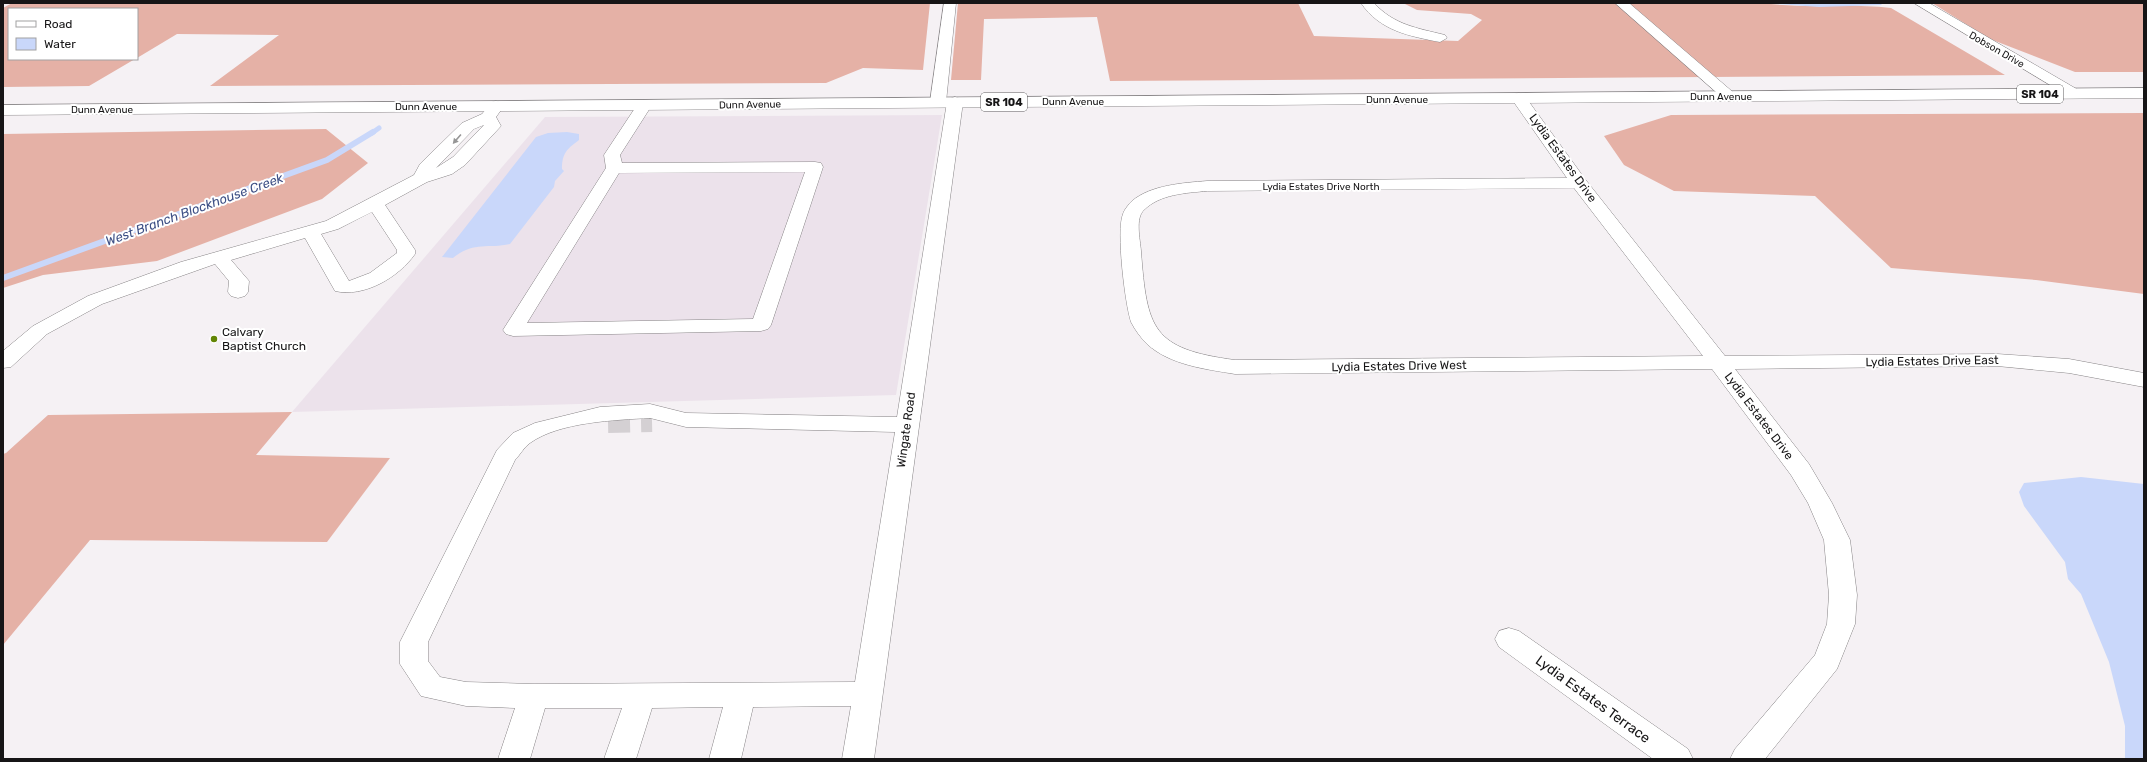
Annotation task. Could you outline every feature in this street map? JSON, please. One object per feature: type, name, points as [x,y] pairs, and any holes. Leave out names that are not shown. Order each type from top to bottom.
[{"type":"street","name":"Wingate Road","points":[[858,759],[906,425],[946,102],[950,3]]},
{"type":"street","points":[[1367,3],[1379,18],[1397,28],[1440,38]]},
{"type":"street","points":[[1621,3],[1672,45],[1729,96]]},
{"type":"street","name":"Dobson Drive","points":[[1920,3],[2075,94]]},
{"type":"street","name":"Dunn Avenue","points":[[3,110],[492,111],[644,105],[2144,93]]},
{"type":"street","name":"Lydia Estates Drive","points":[[1519,98],[1579,183],[1620,233],[1800,470],[1820,503],[1837,540],[1841,565],[1843,595],[1841,624],[1826,661],[1746,759]]},
{"type":"street","points":[[614,168],[815,167],[761,325],[513,330],[614,168],[612,155],[644,105]]},
{"type":"street","points":[[3,362],[40,330],[62,316],[131,286],[218,257],[312,232],[352,216],[422,178],[426,168],[449,147],[468,126],[492,111]]},
{"type":"street","name":"Lydia Estates Drive North","points":[[1135,275],[1130,225],[1132,213],[1144,201],[1159,194],[1182,188],[1207,186],[1579,183]]},
{"type":"street","points":[[312,232],[342,287],[348,289],[357,287],[393,267],[406,254],[406,250],[375,204]]},
{"type":"street","points":[[218,257],[237,277],[239,282],[238,292]]},
{"type":"street","name":"Lydia Estates Drive West","points":[[1135,275],[1139,315],[1146,330],[1163,345],[1181,355],[1206,363],[1235,367],[1719,363]]},
{"type":"street","name":"Lydia Estates Drive East","points":[[1719,363],[1997,360],[2069,366],[2144,380]]},
{"type":"street","points":[[868,694],[534,696],[466,694],[431,687],[414,664],[414,642],[506,456],[521,438],[543,428],[596,419],[600,414],[650,411],[686,420],[739,423],[906,425]]},
{"type":"street","points":[[652,421],[679,418]]},
{"type":"street","name":"Lydia Estates Terrace","points":[[1509,639],[1677,759]]},
{"type":"street","points":[[726,759],[740,695]]},
{"type":"street","points":[[514,759],[534,696]]},
{"type":"street","points":[[620,759],[641,696]]},
{"type":"shaded area","points":[[12,3],[930,3],[923,70],[863,68],[826,83],[210,86],[279,35],[177,34],[138,57],[138,8],[8,8],[8,60],[133,60],[89,86],[3,87],[3,8]]},
{"type":"shaded area","points":[[958,3],[1298,3],[1314,36],[1458,41],[1482,20],[1471,14],[1417,10],[1403,3],[1762,3],[1794,6],[1859,6],[1891,8],[2005,75],[1110,81],[1097,17],[984,19],[981,80],[951,80]]},
{"type":"shaded area","points":[[1932,3],[2144,3],[2144,72],[2075,72],[1990,39]]},
{"type":"shaded area","points":[[2144,113],[2144,294],[2036,280],[1891,268],[1815,196],[1674,191],[1624,165],[1604,136],[1671,115]]},
{"type":"shaded area","points":[[942,115],[896,395],[292,412],[545,117]]},
{"type":"shaded area","points":[[326,129],[368,163],[322,199],[157,261],[43,275],[3,288],[3,134]]},
{"type":"shaded area","points":[[292,412],[256,455],[390,458],[327,542],[90,540],[3,645],[3,454],[6,453],[48,415]]},
{"type":"water","points":[[1762,3],[1880,3],[1882,5],[1819,7]]},
{"type":"water","points":[[567,132],[579,134],[579,140],[568,149],[564,155],[562,169],[564,171],[555,181],[554,187],[510,244],[474,247],[453,258],[442,257],[536,137],[548,133]]},
{"type":"water","points":[[2081,477],[2144,484],[2144,759],[2125,759],[2125,726],[2109,662],[2081,594],[2068,579],[2065,562],[2024,506],[2019,492],[2024,483]]},
{"type":"waterway","name":"West Branch Blockhouse Creek","points":[[372,133],[379,128]]},
{"type":"waterway","name":"West Branch Blockhouse Creek","points":[[3,278],[327,160],[373,132]]},
{"type":"tunnel","points":[[608,422],[652,421]]},
{"type":"place","name":"Calvary Baptist Church","points":[[214,339]]}]
